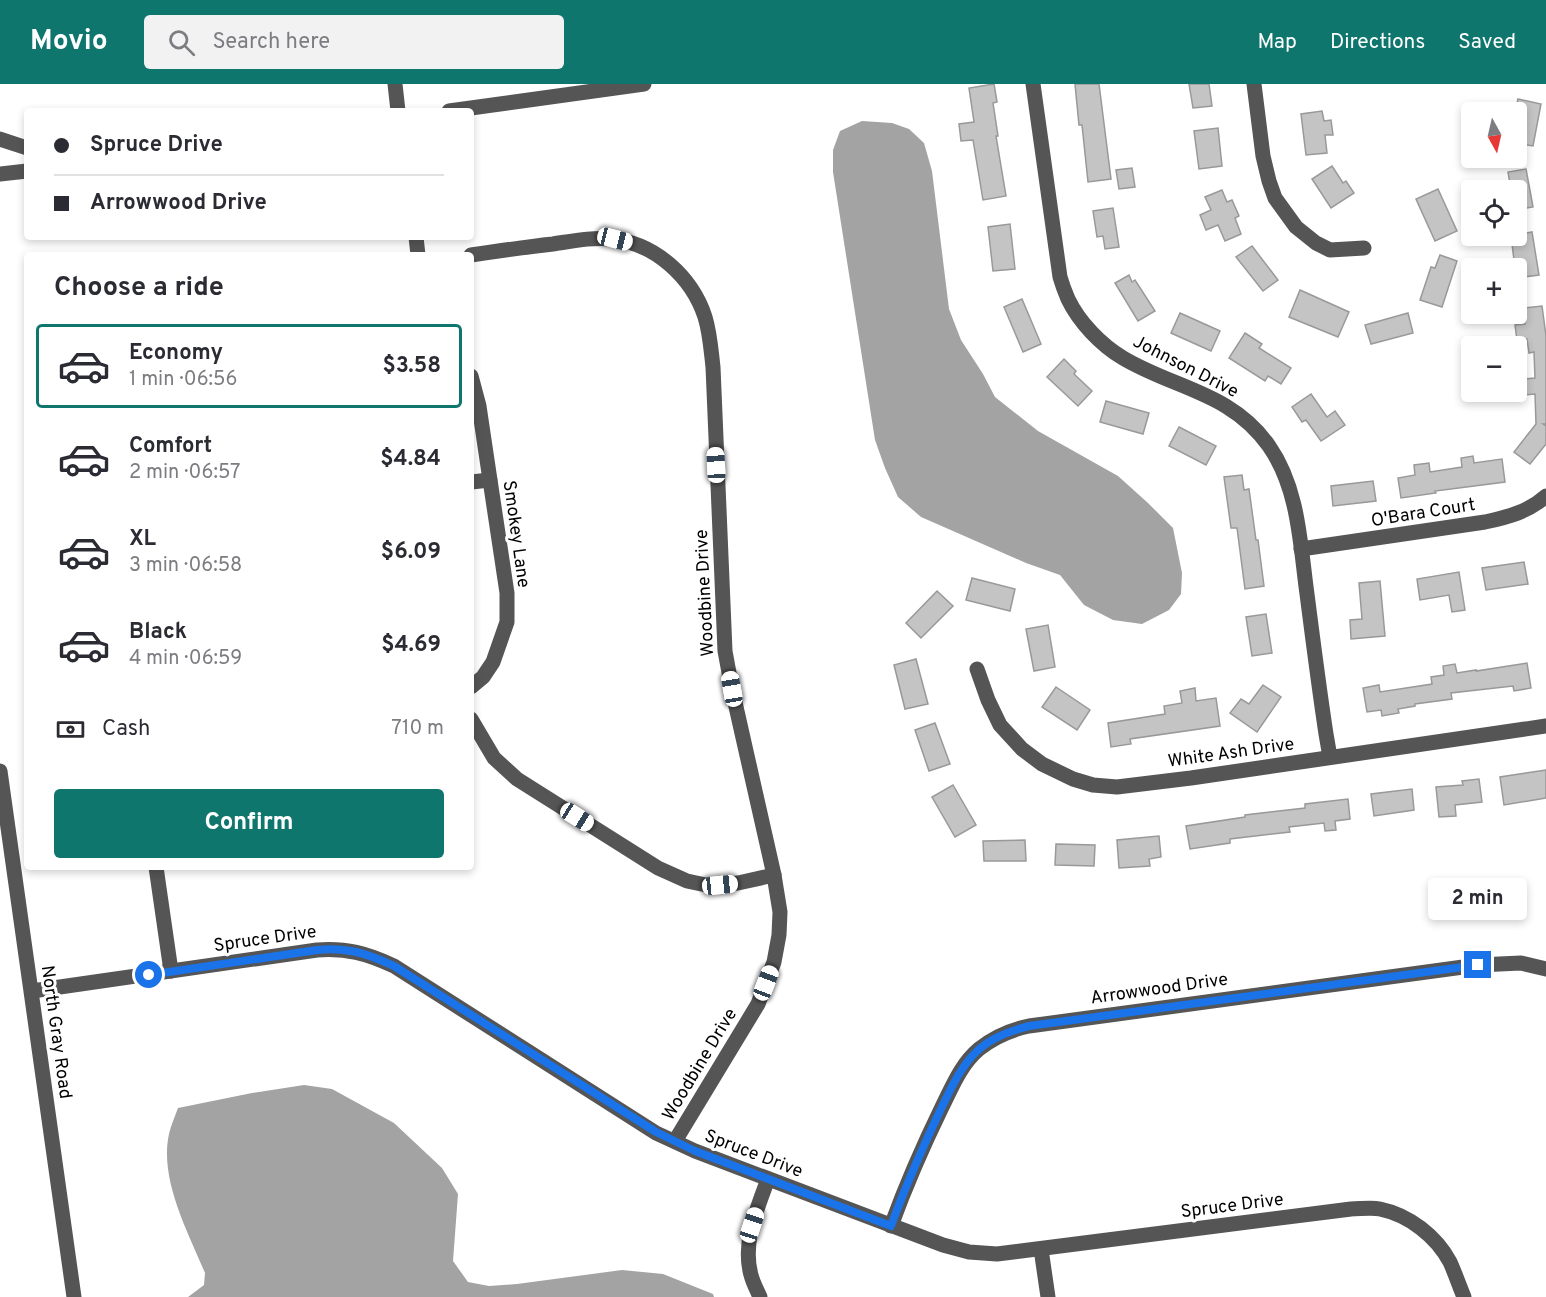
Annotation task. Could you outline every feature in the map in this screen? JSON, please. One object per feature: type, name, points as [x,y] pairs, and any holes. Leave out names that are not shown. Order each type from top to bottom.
[{"type":"street","points":[[395,84],[398,108]]},
{"type":"street","points":[[470,108],[644,84]]},
{"type":"street","name":"Johnson Drive","points":[[1033,84],[1060,277],[1068,300],[1083,323],[1123,358],[1221,403],[1248,421],[1280,463],[1289,483],[1294,502],[1330,757]]},
{"type":"street","points":[[1254,84],[1263,156],[1275,198],[1296,227],[1316,243],[1330,250],[1364,248]]},
{"type":"street","points":[[0,139],[24,147]]},
{"type":"street","points":[[0,174],[24,171]]},
{"type":"street","name":"Woodbine Drive","points":[[474,255],[594,238],[615,239],[636,244],[666,260],[678,272],[692,289],[706,320],[713,367],[725,651],[780,912],[774,962],[758,1004],[675,1142]]},
{"type":"street","name":"Smokey Lane","points":[[474,387],[479,406],[507,593],[507,622],[494,662],[474,684]]},
{"type":"street","points":[[474,482],[490,480]]},
{"type":"street","name":"O'Bara Court","points":[[1301,549],[1485,522],[1515,515],[1546,496]]},
{"type":"street","name":"White Ash Drive","points":[[977,669],[1000,725],[1022,749],[1042,764],[1073,779],[1093,785],[1117,787],[1135,785],[1546,726]]},
{"type":"street","points":[[474,724],[494,758],[517,779],[658,867],[687,881],[706,885],[738,883],[774,875]]},
{"type":"street","name":"North Gray Road","points":[[0,771],[74,1297]]},
{"type":"street","points":[[156,870],[171,971]]},
{"type":"street","name":"Spruce Drive","points":[[32,991],[317,950],[363,952],[394,966],[637,1122],[675,1142],[943,1245],[969,1252],[997,1254],[1351,1209],[1377,1209],[1396,1213],[1414,1222],[1433,1239],[1449,1261],[1464,1297]]},
{"type":"street","name":"Arrowwood Drive","points":[[891,1226],[924,1144],[955,1080],[978,1050],[1010,1030],[1478,965],[1521,963],[1546,969]]},
{"type":"street","points":[[760,1297],[750,1274],[748,1250],[752,1225],[768,1179]]},
{"type":"street","points":[[1041,1249],[1048,1297]]},
{"type":"shaded area","points":[[862,121],[892,123],[909,129],[924,143],[932,171],[949,309],[961,340],[995,397],[1038,431],[1118,476],[1173,528],[1182,573],[1181,594],[1169,610],[1142,624],[1113,620],[1084,605],[1060,575],[1026,563],[921,517],[898,497],[875,440],[833,172],[833,150],[840,131]]},
{"type":"shaded area","points":[[304,1085],[332,1089],[394,1123],[442,1168],[458,1194],[453,1261],[468,1282],[489,1286],[517,1284],[622,1270],[663,1274],[713,1294],[714,1297],[188,1297],[204,1285],[205,1273],[177,1205],[168,1169],[169,1134],[178,1108]]},
{"type":"building","points":[[994,84],[997,102],[993,103],[998,136],[996,136],[1006,196],[983,200],[973,140],[961,141],[959,124],[974,122],[969,88]]},
{"type":"building","points":[[1075,84],[1099,84],[1111,179],[1088,182]]},
{"type":"building","points":[[1189,84],[1209,84],[1212,106],[1193,108]]},
{"type":"building","points":[[1518,99],[1541,104],[1533,146],[1527,145],[1527,102],[1517,102]]},
{"type":"building","points":[[1322,111],[1324,121],[1331,120],[1333,135],[1325,135],[1327,153],[1306,155],[1301,114]]},
{"type":"building","points":[[1218,128],[1222,166],[1199,169],[1194,131]]},
{"type":"building","points":[[1332,166],[1343,183],[1346,181],[1354,193],[1331,208],[1312,179]]},
{"type":"building","points":[[1132,168],[1135,187],[1119,189],[1116,170]]},
{"type":"building","points":[[1526,169],[1533,207],[1527,208],[1527,180],[1509,180],[1508,172]]},
{"type":"building","points":[[1438,189],[1457,231],[1435,241],[1416,199]]},
{"type":"building","points":[[1222,190],[1227,202],[1232,200],[1239,216],[1235,218],[1241,234],[1225,241],[1218,225],[1206,230],[1200,215],[1211,210],[1205,197]]},
{"type":"building","points":[[1113,208],[1119,247],[1105,249],[1103,236],[1097,237],[1093,211]]},
{"type":"building","points":[[1010,224],[1015,269],[993,271],[988,227]]},
{"type":"building","points":[[1532,232],[1539,275],[1527,277],[1527,258],[1514,258],[1512,246],[1527,246],[1527,233]]},
{"type":"building","points":[[1252,246],[1278,280],[1263,291],[1236,257]]},
{"type":"building","points":[[1440,255],[1457,261],[1442,307],[1420,300],[1431,267],[1435,268]]},
{"type":"building","points":[[1129,275],[1132,282],[1135,280],[1155,311],[1138,321],[1115,283]]},
{"type":"building","points":[[1300,290],[1349,312],[1338,337],[1289,317]]},
{"type":"building","points":[[1022,299],[1041,344],[1023,352],[1004,307]]},
{"type":"building","points":[[1542,306],[1546,336],[1546,424],[1543,424],[1546,426],[1546,444],[1530,464],[1514,452],[1536,424],[1535,394],[1527,395],[1527,379],[1535,378],[1534,352],[1529,353],[1527,336],[1516,336],[1515,325],[1527,324],[1527,308]]},
{"type":"building","points":[[1180,313],[1220,331],[1211,351],[1171,333]]},
{"type":"building","points":[[1408,313],[1413,333],[1371,344],[1365,325]]},
{"type":"building","points":[[1245,333],[1262,344],[1259,348],[1291,368],[1281,384],[1268,376],[1265,381],[1229,358]]},
{"type":"building","points":[[1064,359],[1076,371],[1074,374],[1092,391],[1078,406],[1047,377]]},
{"type":"building","points":[[1311,394],[1327,417],[1335,411],[1345,425],[1321,441],[1306,420],[1302,422],[1292,407]]},
{"type":"building","points":[[1106,401],[1149,413],[1143,434],[1100,422]]},
{"type":"building","points":[[1179,427],[1216,446],[1206,465],[1169,446]]},
{"type":"building","points":[[1473,456],[1474,463],[1502,459],[1505,482],[1401,498],[1398,478],[1415,475],[1414,465],[1429,463],[1430,472],[1462,467],[1461,458]]},
{"type":"building","points":[[1242,475],[1244,490],[1249,489],[1264,586],[1245,589],[1237,528],[1231,528],[1224,477]]},
{"type":"building","points":[[1373,481],[1376,501],[1333,506],[1331,486]]},
{"type":"building","points":[[1524,562],[1528,584],[1486,590],[1482,568]]},
{"type":"building","points":[[1459,572],[1465,610],[1452,612],[1449,595],[1420,600],[1417,579]]},
{"type":"building","points":[[972,578],[1015,589],[1010,611],[966,600]]},
{"type":"building","points":[[1380,581],[1385,636],[1351,639],[1350,620],[1362,619],[1359,583]]},
{"type":"building","points":[[937,591],[953,606],[921,638],[906,623]]},
{"type":"building","points":[[1266,614],[1272,653],[1252,656],[1246,617]]},
{"type":"building","points":[[1048,625],[1055,667],[1034,671],[1026,629]]},
{"type":"building","points":[[916,659],[928,704],[905,709],[894,665]]},
{"type":"building","points":[[1527,663],[1531,688],[1514,691],[1513,686],[1451,693],[1452,699],[1415,704],[1415,706],[1398,709],[1399,713],[1382,716],[1381,710],[1367,712],[1363,688],[1379,685],[1380,692],[1432,684],[1431,677],[1444,675],[1443,666],[1455,664],[1457,673]]},
{"type":"building","points":[[1263,685],[1281,697],[1257,732],[1230,713],[1241,699],[1249,704]]},
{"type":"building","points":[[1056,687],[1090,710],[1077,730],[1042,707]]},
{"type":"building","points":[[1195,688],[1196,701],[1216,698],[1220,726],[1130,739],[1131,744],[1111,747],[1108,723],[1165,714],[1164,706],[1182,703],[1180,691]]},
{"type":"building","points":[[935,723],[950,764],[929,771],[915,730]]},
{"type":"building","points":[[1546,770],[1546,798],[1504,805],[1500,777]]},
{"type":"building","points":[[1479,779],[1482,802],[1455,805],[1456,816],[1439,817],[1436,787],[1463,785],[1462,781]]},
{"type":"building","points":[[953,785],[976,825],[955,837],[932,797]]},
{"type":"building","points":[[1412,789],[1414,810],[1374,816],[1371,794]]},
{"type":"building","points":[[1348,799],[1350,819],[1335,821],[1336,830],[1325,831],[1324,823],[1289,827],[1290,832],[1230,839],[1230,843],[1190,849],[1186,826],[1245,817],[1245,815],[1305,808],[1305,804]]},
{"type":"building","points":[[1159,836],[1161,857],[1149,859],[1150,866],[1119,868],[1117,840]]},
{"type":"building","points":[[1025,840],[1026,861],[984,861],[983,841]]},
{"type":"building","points":[[1056,844],[1095,845],[1094,866],[1055,865]]},
{"type":"route","points":[[149,975],[317,950],[363,952],[394,966],[656,1132],[695,1151],[891,1226],[924,1144],[955,1080],[978,1050],[1010,1030],[1478,965]]}]
